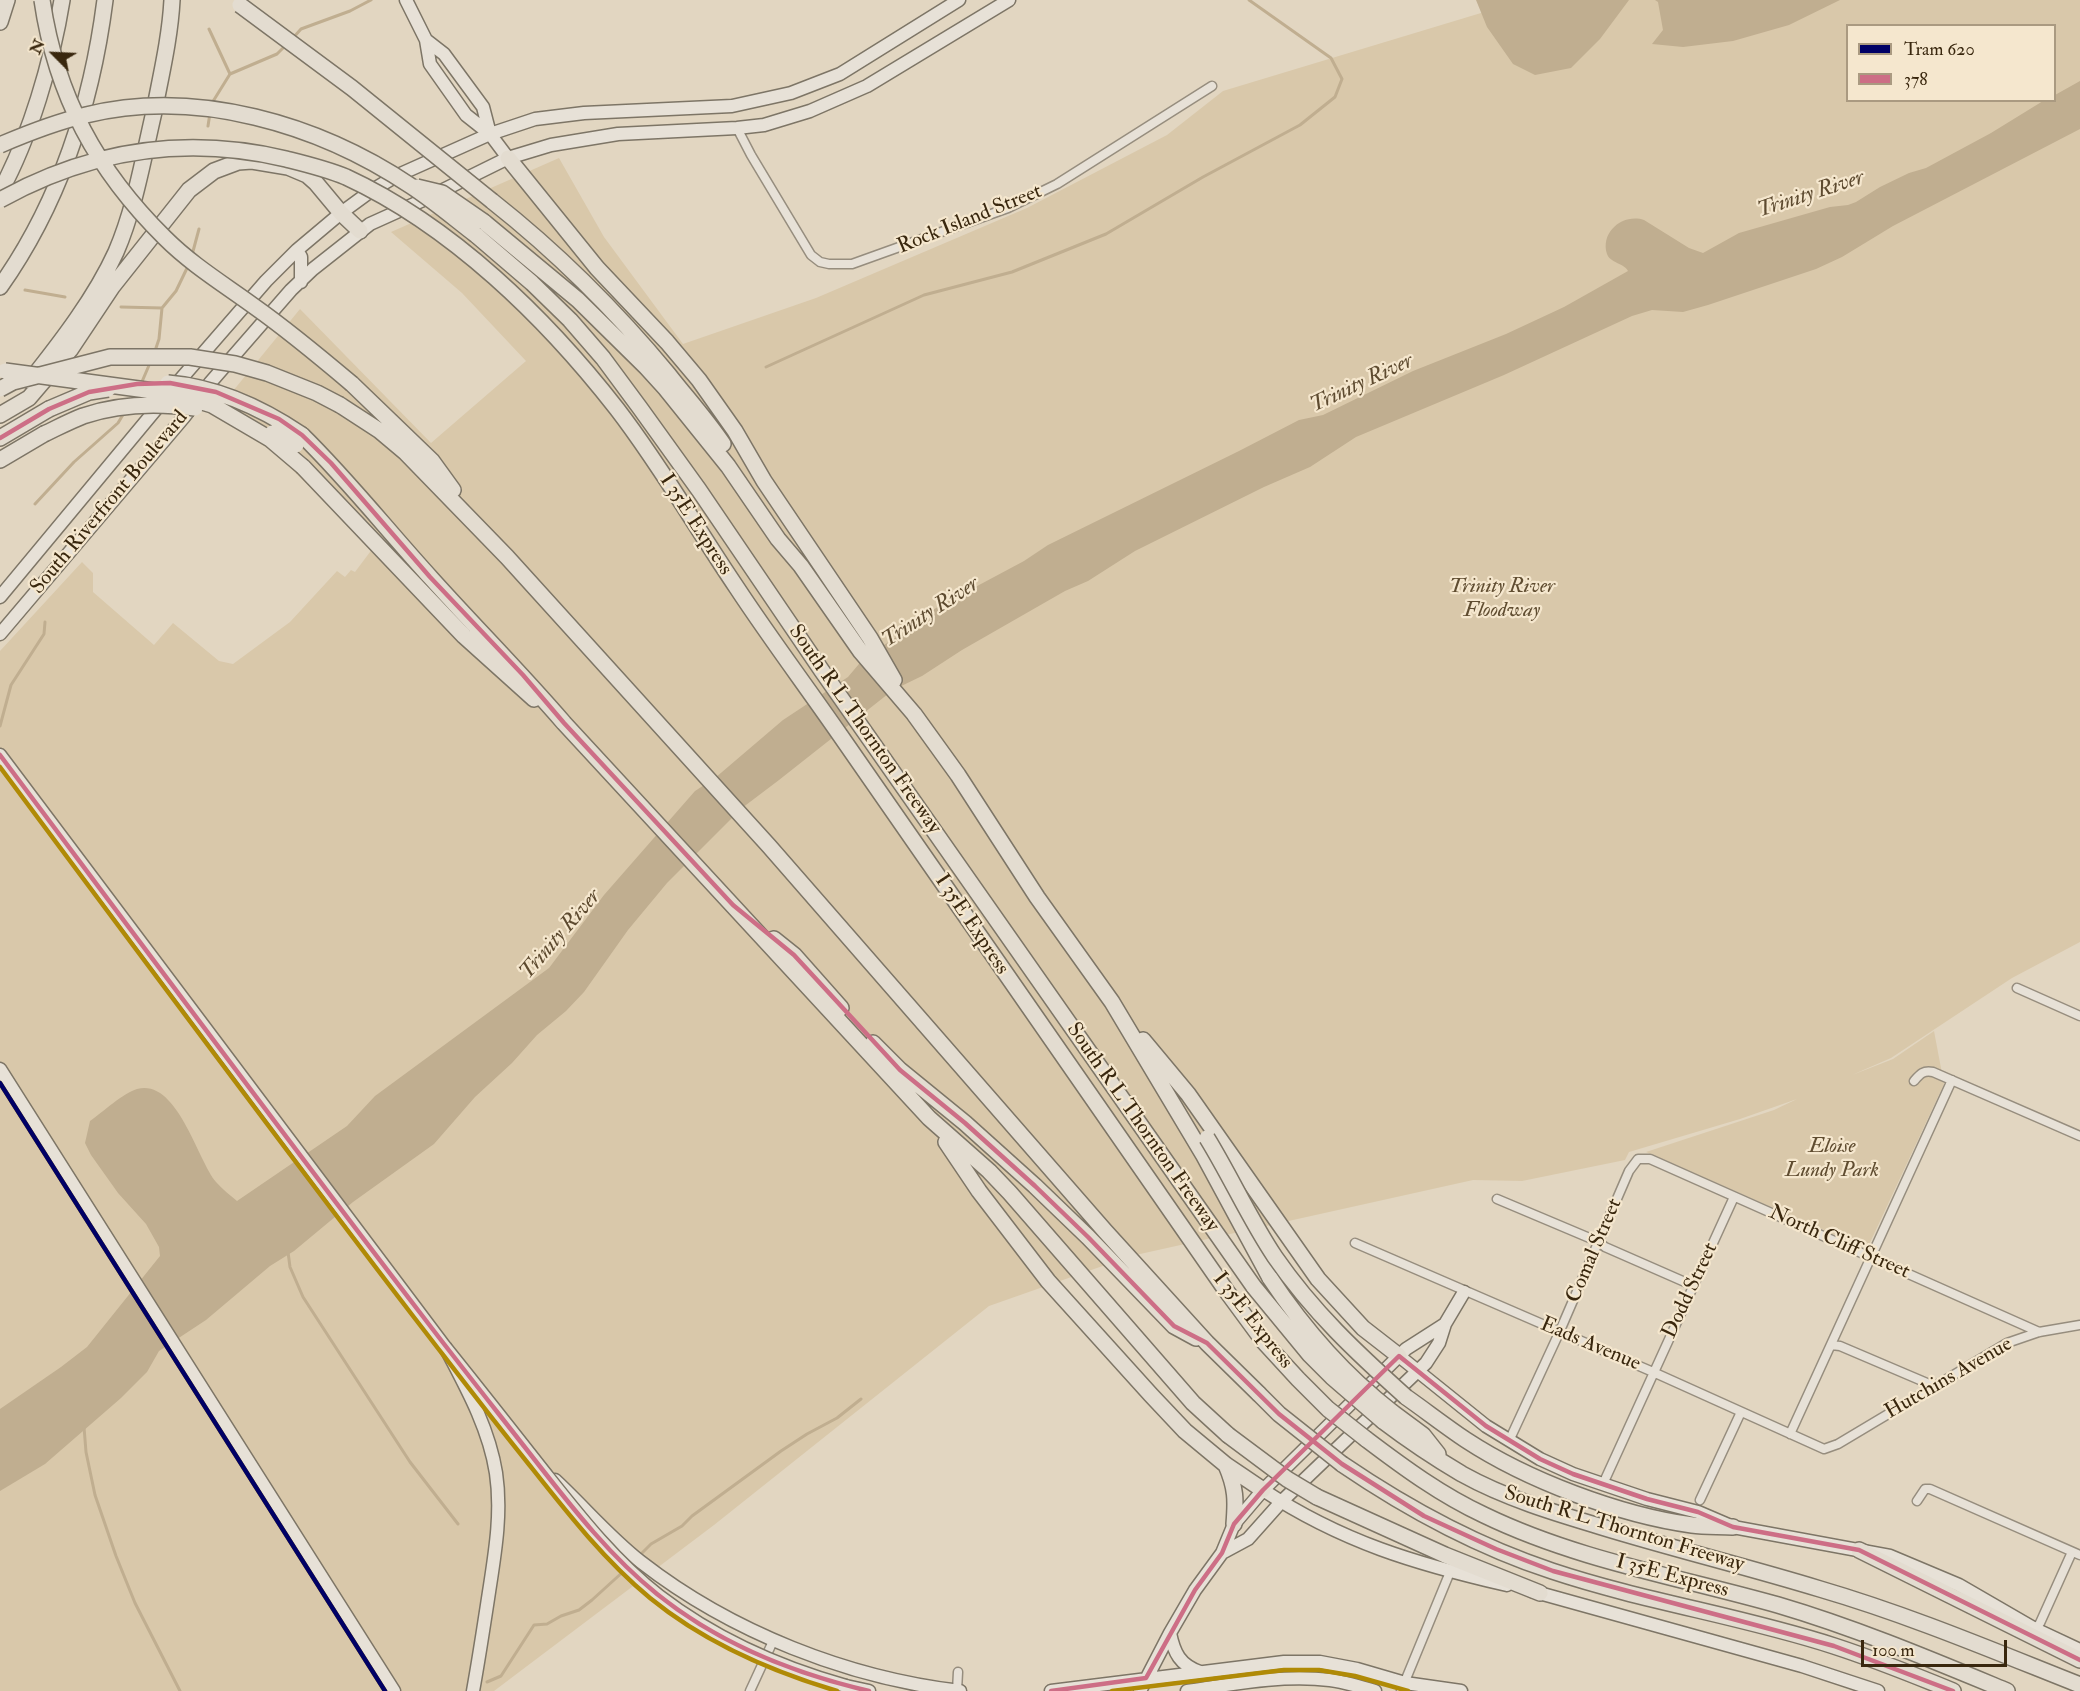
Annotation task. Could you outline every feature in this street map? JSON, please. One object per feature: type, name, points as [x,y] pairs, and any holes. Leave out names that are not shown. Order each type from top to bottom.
[{"type":"highway","points":[[0,22],[7,0]]},
{"type":"highway","points":[[42,0],[54,53],[67,94],[85,136],[125,196],[166,239],[197,266],[296,337],[388,417],[432,461],[485,533]]},
{"type":"highway","points":[[0,192],[42,86],[56,37],[62,0]]},
{"type":"highway","points":[[0,287],[30,238],[73,144],[91,82],[100,40],[105,0]]},
{"type":"highway","points":[[4,412],[78,318],[115,254],[126,227],[138,183],[164,61],[172,0]]},
{"type":"highway","points":[[238,2],[351,88],[554,252],[609,306],[650,362]]},
{"type":"highway","points":[[0,145],[58,122],[88,114],[127,108],[166,106],[234,112],[280,123],[323,138],[411,186],[480,229],[578,300],[650,362],[713,428],[766,507],[801,566],[861,652],[914,714],[958,776],[1037,897],[1112,1002],[1194,1102],[1318,1279],[1363,1328],[1399,1356]]},
{"type":"highway","name":"I 35E Express","points":[[0,200],[31,183],[82,164],[126,153],[171,147],[220,148],[260,153],[303,163],[342,176],[383,196],[432,229],[489,274],[558,339],[619,413],[740,593],[1219,1280],[1264,1342],[1321,1401],[1366,1439],[1450,1497],[1511,1527],[1616,1563],[1780,1606],[1848,1628],[2007,1691]]},
{"type":"highway","points":[[508,158],[568,234],[699,380],[735,431],[764,481],[870,638],[914,714]]},
{"type":"highway","points":[[4,412],[29,398],[70,350],[112,287],[189,190],[214,171],[238,162],[252,161],[288,167],[316,183],[341,213],[360,231]]},
{"type":"highway","name":"South R L Thornton Freeway","points":[[480,229],[570,320],[603,358],[699,490],[828,680],[1254,1287],[1332,1377],[1387,1416],[1423,1435],[1446,1464],[1510,1496],[1574,1519],[1884,1608],[2080,1684]]},
{"type":"highway","points":[[0,389],[13,382],[110,357],[190,357],[234,364],[267,373],[332,401],[380,431],[405,452],[485,533],[769,846],[1051,1170],[1171,1314]]},
{"type":"highway","points":[[0,369],[176,394],[212,405],[260,433],[303,467],[464,636],[514,682],[564,723]]},
{"type":"highway","points":[[0,438],[49,409],[89,392],[137,384],[170,383],[216,392],[279,419],[302,435],[331,463],[430,577],[523,675],[564,723],[929,1118],[989,1171],[1010,1193],[1193,1403],[1228,1435],[1287,1479],[1317,1497],[1445,1555],[1539,1593]]},
{"type":"highway","points":[[0,460],[44,434],[82,416],[144,405],[210,410],[254,424],[331,463]]},
{"type":"highway","points":[[733,906],[794,956],[900,1070],[965,1123],[1171,1314],[1207,1343],[1279,1413],[1342,1464],[1383,1491],[1424,1516],[1496,1550],[1553,1571],[1834,1646],[1953,1691]]},
{"type":"highway","points":[[1112,1002],[1204,1156],[1247,1238],[1282,1296],[1308,1332],[1387,1416]]},
{"type":"highway","points":[[1159,1058],[1172,1085],[1220,1159],[1276,1258],[1333,1330],[1406,1397],[1466,1440],[1504,1462],[1548,1483],[1634,1512],[1692,1525],[1733,1527]]},
{"type":"highway","points":[[929,1118],[979,1191],[1048,1281],[1185,1431],[1226,1465],[1263,1490]]},
{"type":"highway","points":[[1226,1465],[1236,1495],[1234,1524]]},
{"type":"highway","points":[[1859,1550],[2080,1660]]},
{"type":"main road","points":[[406,0],[426,40],[430,64],[466,115],[489,135],[508,158]]},
{"type":"main road","name":"South Riverfront Boulevard","points":[[0,597],[266,281],[297,250],[371,191],[396,176],[489,135],[535,119],[561,114],[732,106],[791,93],[840,74],[959,0]]},
{"type":"main road","name":"South Riverfront Boulevard","points":[[0,634],[284,298],[370,224],[508,158],[574,140],[618,134],[737,128],[787,119],[841,99],[907,63],[1009,0]]},
{"type":"main road","points":[[426,40],[444,54],[483,107],[489,135]]},
{"type":"main road","points":[[732,106],[737,128]]},
{"type":"main road","points":[[618,111],[618,134]]},
{"type":"main road","points":[[297,250],[301,257],[301,282]]},
{"type":"main road","points":[[184,417],[184,394],[190,381],[233,318]]},
{"type":"main road","points":[[0,755],[445,1347],[590,1530],[657,1595],[720,1636],[757,1655],[812,1677],[869,1691]]},
{"type":"main road","points":[[0,1069],[394,1691]]},
{"type":"main road","points":[[1222,1553],[1248,1539],[1281,1502],[1417,1370],[1435,1350],[1445,1324],[1464,1292]]},
{"type":"main road","points":[[1140,1691],[1195,1590],[1222,1553],[1234,1524],[1263,1490],[1406,1349],[1445,1324]]},
{"type":"main road","points":[[445,1347],[474,1403],[489,1444],[496,1473],[497,1538],[473,1691]]},
{"type":"main road","name":"South R L Thornton Freeway","points":[[1399,1356],[1459,1406],[1509,1441],[1540,1459],[1603,1484],[1698,1512],[1733,1527],[1890,1556],[1959,1585],[2035,1629],[2080,1650]]},
{"type":"main road","points":[[535,1460],[610,1535],[641,1562],[683,1591],[731,1619],[850,1669],[889,1679],[958,1691]]},
{"type":"main road","points":[[1263,1490],[1351,1539],[1399,1557],[1450,1572],[1539,1593],[1802,1666],[1878,1691]]},
{"type":"main road","points":[[483,1691],[484,1627]]},
{"type":"main road","points":[[1170,1633],[1181,1662],[1200,1672]]},
{"type":"main road","points":[[1051,1691],[1284,1662],[1320,1662],[1356,1669],[1403,1687],[1461,1691]]},
{"type":"main road","points":[[1187,1691],[1296,1678],[1331,1680],[1375,1691]]},
{"type":"street","name":"Rock Island Street","points":[[737,128],[811,255],[820,262],[829,264],[852,264],[1008,208],[1057,184],[1212,86]]},
{"type":"street","points":[[2017,988],[2080,1016]]},
{"type":"street","points":[[1914,1082],[1919,1074],[1925,1071],[1933,1072],[2080,1136]]},
{"type":"street","points":[[1790,1434],[1952,1080]]},
{"type":"street","name":"North Cliff Street","points":[[1638,1160],[1650,1159],[2039,1332]]},
{"type":"street","name":"Comal Street","points":[[1509,1441],[1559,1333],[1629,1171],[1638,1160]]},
{"type":"street","name":"Dodd Street","points":[[1603,1484],[1734,1197]]},
{"type":"street","points":[[1497,1199],[1599,1242],[1605,1247],[1694,1286]]},
{"type":"street","name":"Eads Avenue","points":[[1355,1243],[1824,1449]]},
{"type":"street","name":"Hutchins Avenue","points":[[1824,1449],[1838,1444],[2007,1343],[2039,1332],[2080,1325]]},
{"type":"street","points":[[1831,1345],[1840,1346],[1934,1386]]},
{"type":"street","points":[[1700,1500],[1741,1412]]},
{"type":"street","points":[[1917,1501],[1925,1489],[1930,1489],[2076,1553],[2035,1629]]},
{"type":"street","points":[[1403,1687],[1450,1572]]},
{"type":"street","points":[[750,1691],[774,1639]]},
{"type":"street","points":[[958,1672],[958,1691]]},
{"type":"green space","name":"Trinity River Floodway","points":[[1524,0],[2080,0],[2080,942],[2012,978],[1891,1058],[1852,1075],[1893,1059],[1934,1031],[1944,1084],[1867,1249],[1646,1152],[1774,1110],[1797,1099],[1740,1119],[1629,1152],[1625,1160],[1522,1181],[1473,1180],[1131,1256],[989,1306],[714,1525],[494,1691],[0,1691],[0,651],[82,562],[93,573],[93,592],[154,645],[173,623],[219,661],[233,664],[290,622],[337,571],[345,577],[351,570],[355,572],[373,548],[276,454],[215,413],[300,309],[431,443],[526,361],[462,293],[391,232],[559,158],[604,237],[683,344],[816,298],[1027,208],[1167,135],[1223,91]]},
{"type":"water","points":[[1476,0],[1629,0],[1600,39],[1571,68],[1535,75],[1513,64],[1487,27]]},
{"type":"water","points":[[1655,0],[1840,0],[1789,25],[1733,41],[1683,47],[1652,44],[1663,30],[1658,2]]},
{"type":"water","name":"Trinity River","points":[[2080,81],[2080,129],[1893,226],[1842,257],[1816,269],[1708,305],[1683,312],[1652,310],[1632,316],[1504,375],[1356,437],[1310,467],[1264,487],[1135,551],[1088,581],[1065,591],[962,650],[922,676],[893,690],[742,808],[667,883],[628,930],[584,992],[475,1097],[434,1144],[353,1202],[294,1251],[270,1266],[206,1320],[159,1351],[147,1372],[121,1398],[45,1464],[0,1491],[0,1409],[87,1347],[160,1256],[159,1247],[146,1224],[118,1193],[85,1143],[90,1121],[119,1099],[137,1089],[151,1089],[164,1096],[175,1108],[216,1182],[237,1201],[347,1126],[375,1096],[549,968],[604,895],[695,791],[715,778],[783,720],[848,677],[864,658],[936,608],[1024,561],[1048,545],[1299,420],[1323,415],[1413,371],[1506,334],[1564,307],[1628,271],[1609,257],[1606,246],[1610,231],[1622,222],[1629,219],[1644,220],[1689,248],[1703,253],[1739,233],[1830,207],[1856,202],[1880,187],[1909,173],[1926,168],[1991,133],[2041,102],[2056,102],[2056,94]]},
{"type":"waterway","points":[[293,38],[301,29],[350,11],[371,0]]},
{"type":"waterway","points":[[766,367],[924,295],[1012,272],[1106,234],[1203,177],[1300,125],[1335,97],[1342,79],[1331,58],[1249,0]]},
{"type":"waterway","points":[[209,29],[230,74]]},
{"type":"waterway","points":[[212,103],[230,74],[277,54],[286,45]]},
{"type":"waterway","points":[[208,126],[210,113]]},
{"type":"waterway","points":[[192,255],[199,229]]},
{"type":"waterway","points":[[162,308],[176,291],[189,264]]},
{"type":"waterway","points":[[25,290],[65,297]]},
{"type":"waterway","points":[[121,307],[162,308],[159,339],[155,351]]},
{"type":"waterway","points":[[141,384],[150,363]]},
{"type":"waterway","points":[[35,504],[74,462],[118,423],[124,413]]},
{"type":"waterway","points":[[0,726],[11,685],[44,634],[45,622]]},
{"type":"waterway","points":[[288,1252],[290,1267],[303,1297],[410,1462],[458,1524]]},
{"type":"waterway","points":[[638,1557],[651,1544],[682,1526],[692,1516],[781,1451],[837,1418],[861,1399]]},
{"type":"waterway","points":[[84,1427],[86,1452],[95,1495],[116,1556],[135,1603],[180,1691]]},
{"type":"waterway","points":[[534,1625],[547,1624],[579,1610],[625,1570]]},
{"type":"waterway","points":[[487,1682],[501,1676],[534,1625]]},
{"type":"tram line","name":"620","points":[[0,1083],[385,1691]]},
{"type":"transit line","name":"378","points":[[0,438],[49,409],[89,392],[137,384],[170,383],[216,392],[279,419],[302,435],[331,463],[430,577],[523,675],[564,723],[733,905],[794,955],[900,1070],[965,1123],[1035,1186],[1174,1326],[1207,1343],[1279,1414],[1342,1464],[1424,1516],[1496,1549],[1553,1571],[1834,1646],[1953,1691]]},
{"type":"transit line","name":"378","points":[[0,755],[435,1333],[565,1499],[609,1549],[657,1594],[705,1628],[784,1666],[869,1691]]},
{"type":"transit line","points":[[0,767],[413,1316],[484,1408],[600,1550],[650,1598],[693,1629],[763,1665],[837,1691]]},
{"type":"transit line","points":[[0,1083],[385,1691]]},
{"type":"transit line","name":"378","points":[[1051,1691],[1146,1678],[1195,1590],[1222,1553],[1234,1524],[1263,1490],[1399,1356],[1486,1426],[1540,1459],[1573,1474],[1647,1499],[1698,1512],[1733,1527],[1859,1550],[2080,1660]]},
{"type":"transit line","points":[[1112,1691],[1284,1670],[1319,1670],[1355,1676],[1408,1691]]},
{"type":"park label","name":"Eloise Lundy Park","points":[[1832,1159]]}]
